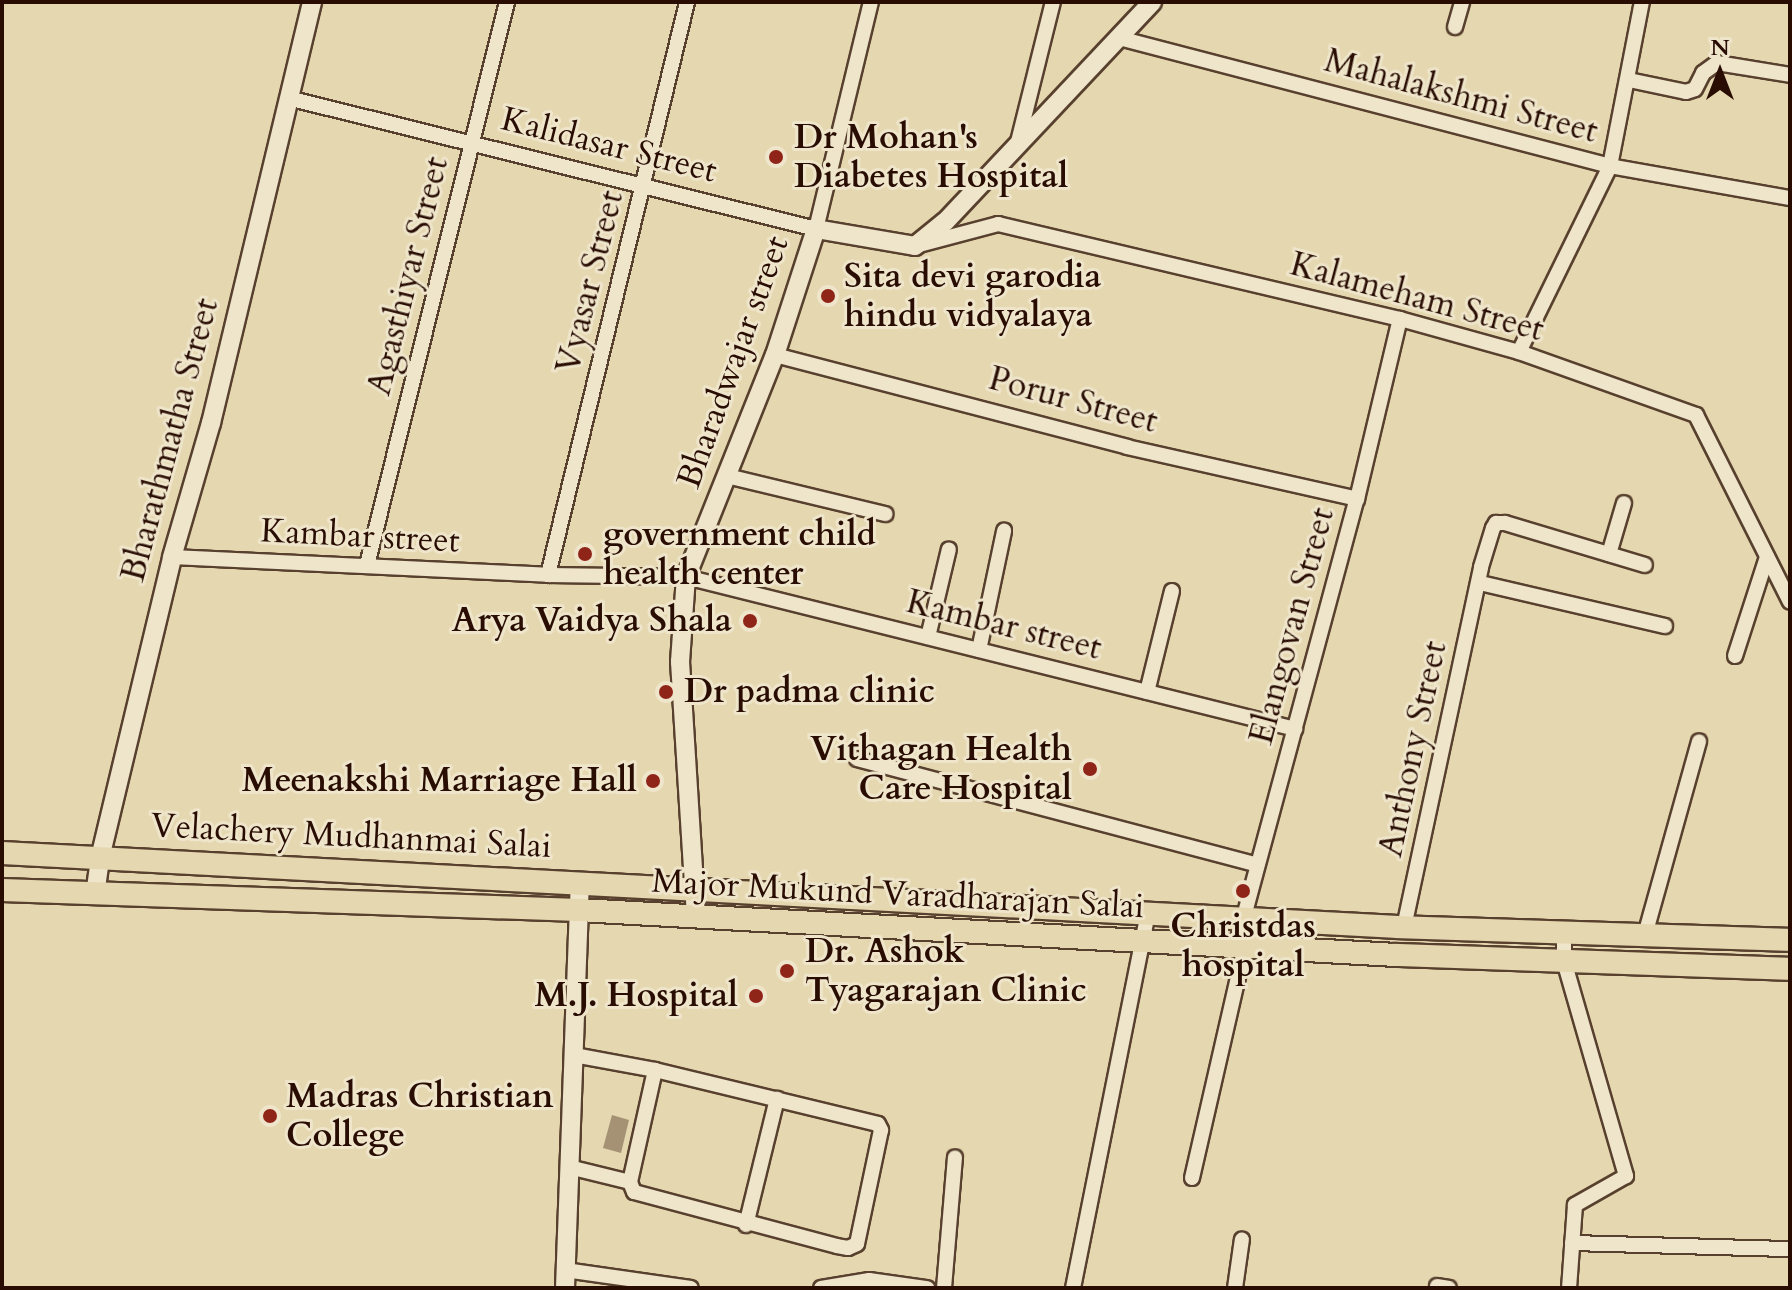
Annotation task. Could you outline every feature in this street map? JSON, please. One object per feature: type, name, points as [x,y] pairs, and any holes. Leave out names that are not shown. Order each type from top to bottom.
[{"type":"main road","name":"Velachery Mudhanmai Salai","points":[[2,853],[696,889]]},
{"type":"main road","name":"Major Mukund Varadharajan Salai","points":[[696,889],[1404,927],[1790,940]]},
{"type":"main road","name":"Major Mukund Varadharajan Salai","points":[[2,890],[579,910],[1240,946],[1790,969]]},
{"type":"street","name":"Bharathmatha Street","points":[[95,895],[100,858],[172,557],[211,423],[312,2]]},
{"type":"street","name":"Agasthiyar Street","points":[[367,565],[507,2]]},
{"type":"street","name":"Vyasar Street","points":[[548,575],[645,186],[687,2]]},
{"type":"street","name":"Bharadwajar street","points":[[696,916],[680,662],[686,577],[775,355],[816,229],[871,2]]},
{"type":"street","points":[[1018,143],[1053,2]]},
{"type":"street","points":[[915,246],[945,222],[1152,2]]},
{"type":"street","points":[[1455,27],[1462,2]]},
{"type":"street","points":[[1519,352],[1610,166],[1642,2]]},
{"type":"street","name":"Mahalakshmi Street","points":[[1119,38],[1610,166],[1790,198]]},
{"type":"street","points":[[1629,80],[1686,92],[1695,89],[1703,73],[1717,63],[1790,75]]},
{"type":"street","name":"Kalidasar Street","points":[[288,98],[816,229],[915,246]]},
{"type":"street","name":"Kalameham Street","points":[[915,246],[998,224],[1400,319],[1519,352],[1696,415],[1789,597]]},
{"type":"street","name":"Elangovan Street","points":[[1192,1178],[1243,919],[1357,499],[1400,319]]},
{"type":"street","name":"Porur Street","points":[[775,355],[1127,447],[1357,499]]},
{"type":"street","points":[[727,476],[885,514]]},
{"type":"street","points":[[1624,503],[1609,554],[1645,565]]},
{"type":"street","name":"Anthony Street","points":[[1404,927],[1493,528],[1500,522],[1609,554]]},
{"type":"street","points":[[979,650],[1004,531]]},
{"type":"street","points":[[928,637],[949,549]]},
{"type":"street","name":"Kambar street","points":[[172,557],[548,575],[686,577],[1295,729]]},
{"type":"street","points":[[1735,656],[1767,557]]},
{"type":"street","points":[[1480,583],[1665,626]]},
{"type":"street","points":[[1147,692],[1172,591]]},
{"type":"street","points":[[1645,935],[1699,741]]},
{"type":"street","points":[[857,759],[1257,865]]},
{"type":"street","points":[[580,882],[565,1279],[691,1288]]},
{"type":"street","points":[[1073,1288],[1148,913]]},
{"type":"street","points":[[1564,932],[1564,961],[1626,1176],[1575,1205],[1569,1288]]},
{"type":"street","points":[[574,1055],[655,1070],[878,1124],[881,1130],[857,1244],[848,1248],[746,1225],[634,1192],[630,1182],[655,1070]]},
{"type":"street","points":[[746,1225],[777,1099]]},
{"type":"street","points":[[944,1288],[955,1157]]},
{"type":"street","points":[[569,1167],[630,1182]]},
{"type":"street","points":[[1235,1288],[1242,1239]]},
{"type":"street","points":[[1572,1243],[1790,1249]]},
{"type":"street","points":[[821,1288],[869,1280],[927,1288]]},
{"type":"shaded area","points":[[612,1115],[629,1120],[621,1153],[603,1148]]},
{"type":"place","name":"Dr Mohan's Diabetes Hospital","points":[[776,157]]},
{"type":"place","name":"Sita devi garodia hindu vidyalaya","points":[[828,296]]},
{"type":"place","name":"government child health center","points":[[585,554]]},
{"type":"place","name":"Arya Vaidya Shala","points":[[750,621]]},
{"type":"place","name":"Dr padma clinic","points":[[666,692]]},
{"type":"place","name":"Vithagan Health Care Hospital","points":[[1090,769]]},
{"type":"place","name":"Meenakshi Marriage Hall","points":[[653,781]]},
{"type":"place","name":"Christdas hospital","points":[[1243,891]]},
{"type":"place","name":"Dr. Ashok Tyagarajan Clinic","points":[[787,971]]},
{"type":"place","name":"M.J. Hospital","points":[[756,996]]},
{"type":"place","name":"Madras Christian College","points":[[270,1116]]}]
